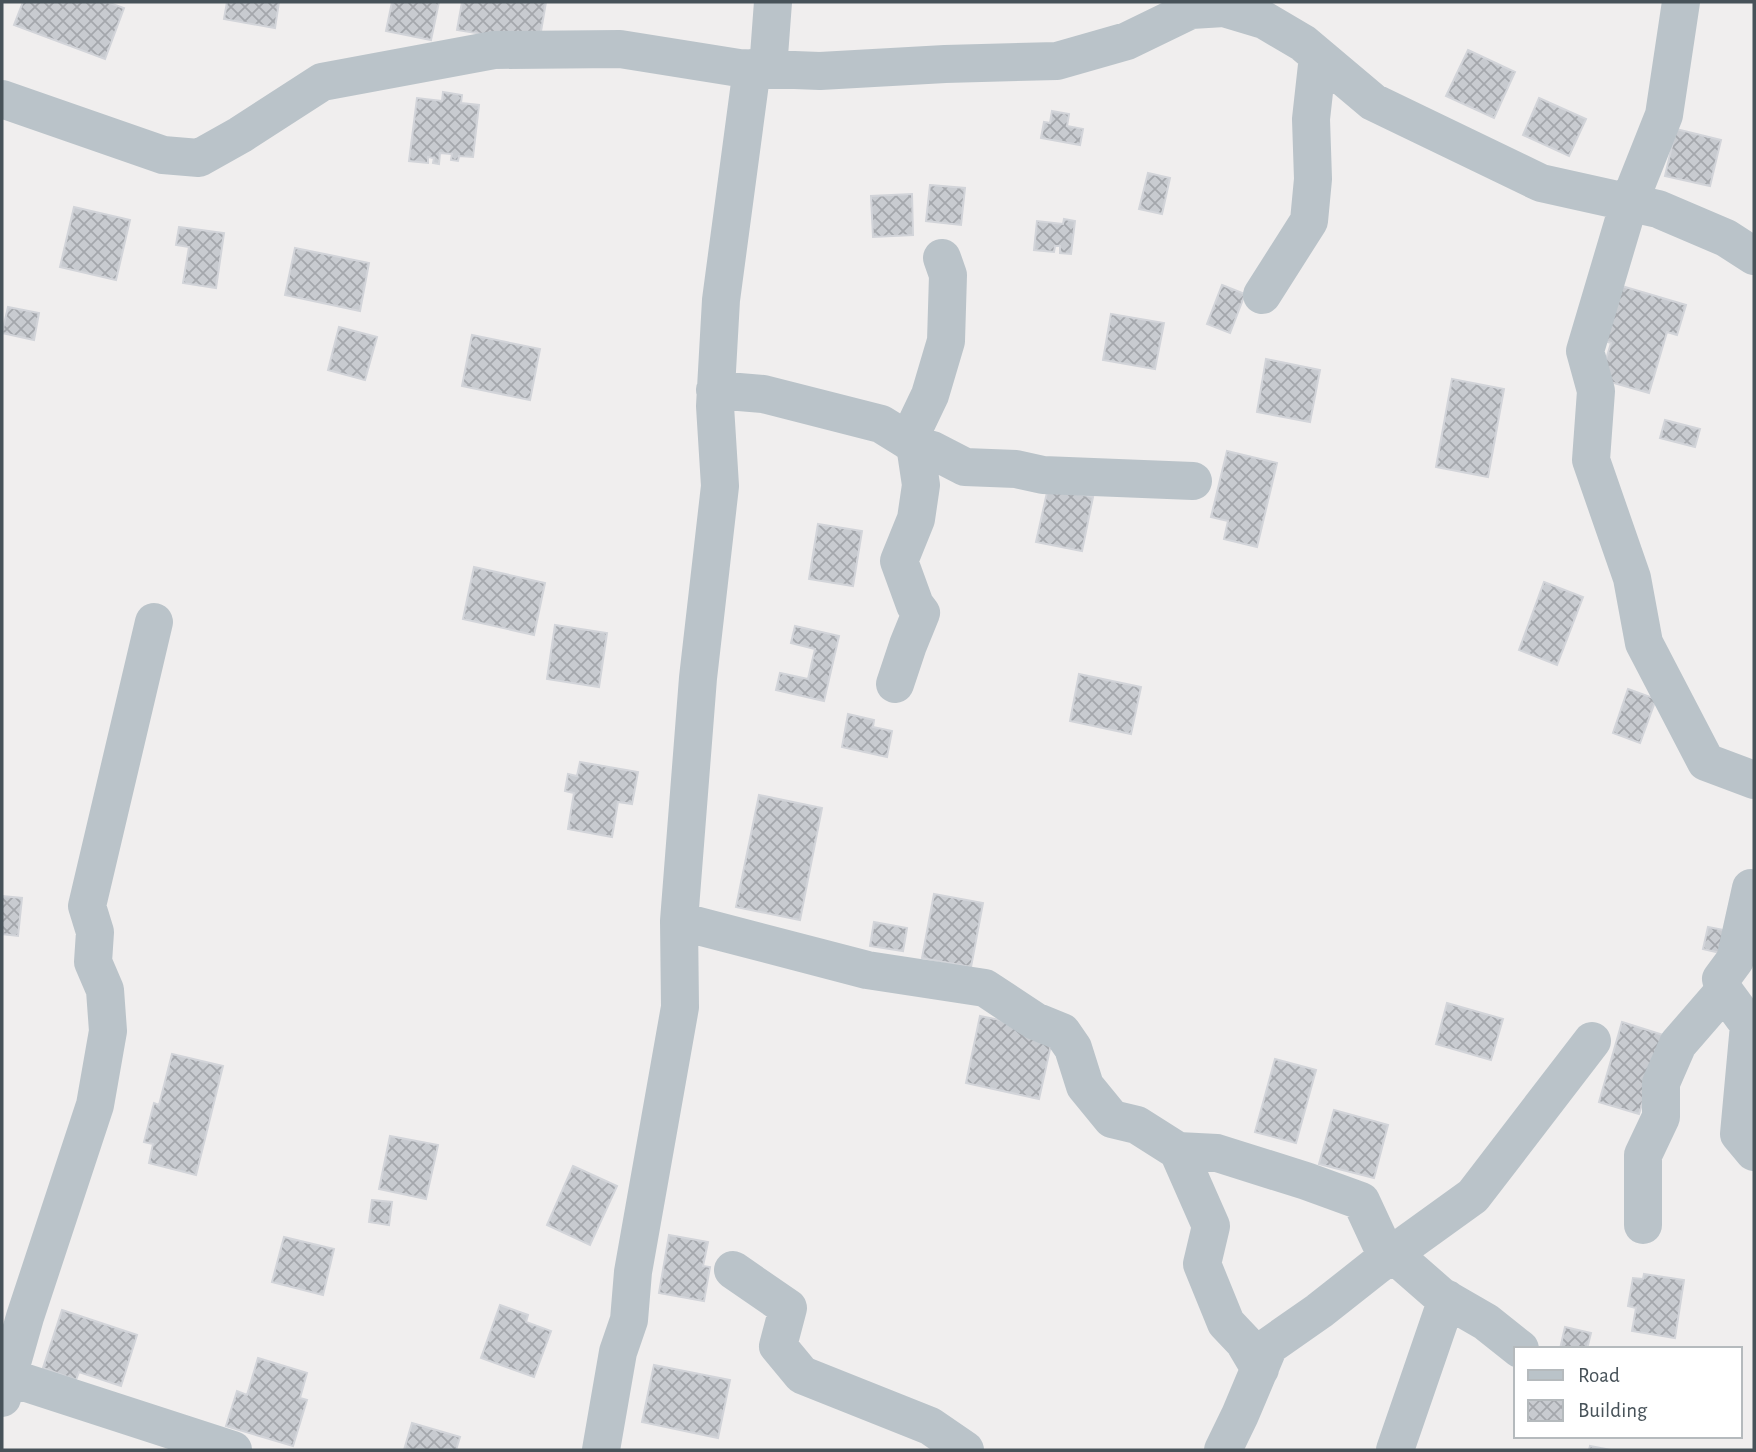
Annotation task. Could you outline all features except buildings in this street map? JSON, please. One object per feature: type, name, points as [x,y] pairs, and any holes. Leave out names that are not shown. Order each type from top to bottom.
[{"type":"street","points":[[601,1450],[618,1352],[629,1320],[633,1272],[680,1007],[678,921],[698,678],[720,486],[715,390],[721,300],[773,2]]},
{"type":"street","points":[[1681,2],[1664,115],[1629,203],[1585,351],[1595,391],[1591,460],[1632,578],[1644,643],[1706,762],[1754,780]]},
{"type":"street","points":[[2,99],[163,155],[199,158],[322,82],[494,50],[620,49],[739,68],[820,71],[1058,61],[1126,41],[1191,10],[1227,5],[1264,20],[1303,43],[1373,102],[1541,183],[1658,209],[1726,238],[1754,256]]},
{"type":"street","points":[[1262,295],[1308,221],[1313,178],[1311,120],[1318,56]]},
{"type":"street","points":[[895,684],[921,613],[915,605],[899,561],[916,519],[921,485],[912,443],[946,341],[948,275],[942,258]]},
{"type":"street","points":[[715,390],[763,394],[881,424],[912,443],[965,467],[1016,469],[1043,475],[1193,481]]},
{"type":"street","points":[[154,622],[87,906],[94,932],[93,962],[105,990],[108,1031],[95,1105],[25,1317],[5,1388],[233,1450]]},
{"type":"street","points":[[1751,888],[1735,960],[1721,979],[1724,991],[1752,1026],[1739,1133],[1754,1152]]},
{"type":"street","points":[[678,921],[867,970],[985,988],[1035,1021],[1062,1032],[1073,1048],[1085,1086],[1112,1119],[1137,1125],[1178,1151],[1217,1153],[1361,1201],[1390,1256],[1441,1296],[1486,1322],[1517,1347]]},
{"type":"street","points":[[1643,1225],[1643,1155],[1661,1117],[1661,1083],[1678,1044],[1724,991]]},
{"type":"street","points":[[1223,1450],[1269,1346],[1473,1196],[1592,1041]]},
{"type":"street","points":[[1178,1151],[1211,1226],[1202,1264],[1226,1323],[1244,1342],[1260,1369]]},
{"type":"street","points":[[733,1270],[788,1307],[778,1346],[802,1375],[930,1426],[965,1450]]},
{"type":"street","points":[[1395,1450],[1447,1299]]}]
